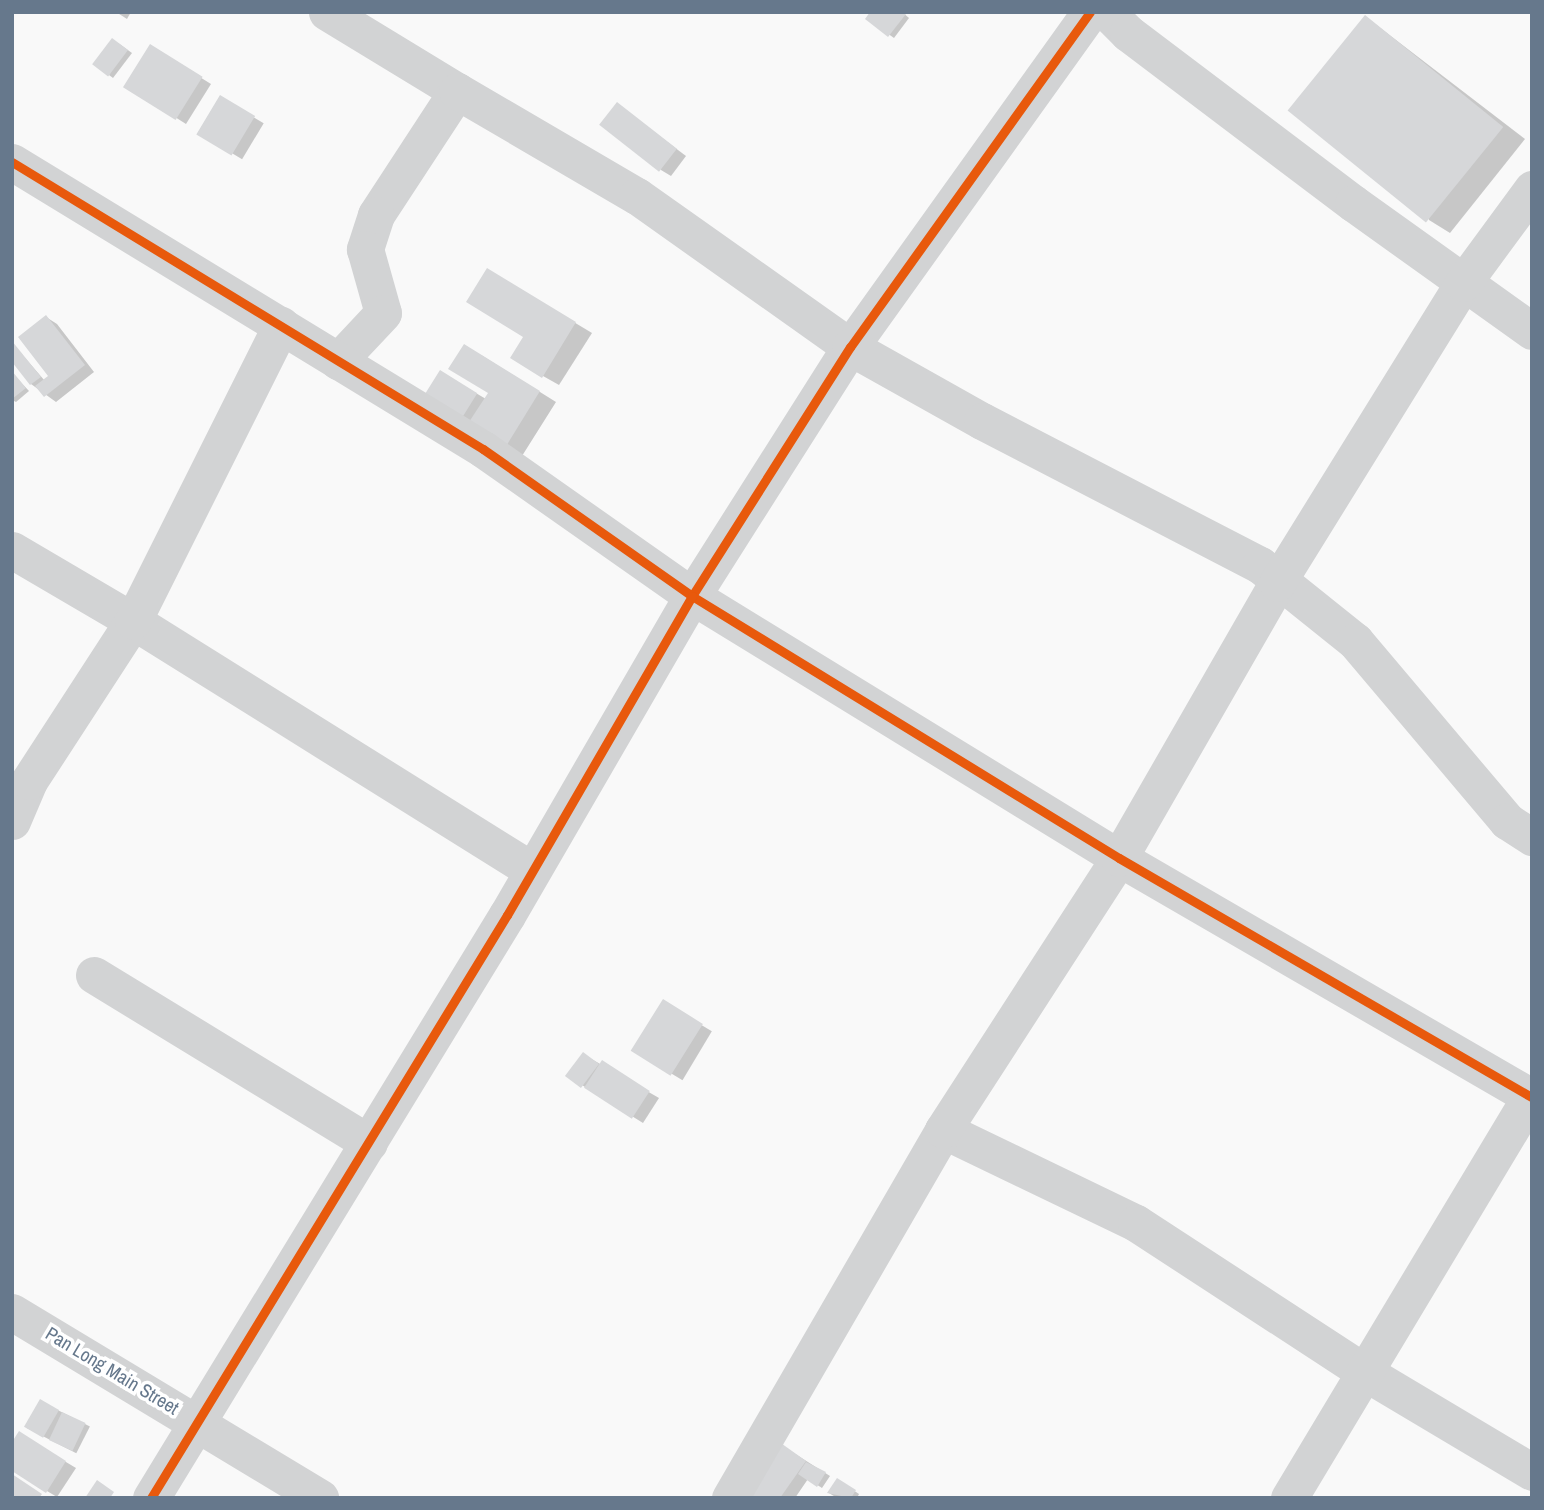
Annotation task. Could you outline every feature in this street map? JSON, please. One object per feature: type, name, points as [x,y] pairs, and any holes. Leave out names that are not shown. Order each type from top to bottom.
[{"type":"street","points":[[327,12],[637,196],[850,347],[982,421],[1260,565],[1277,583],[1355,642],[1507,821],[1532,837]]},
{"type":"street","points":[[151,1498],[200,1423],[369,1143],[692,596],[850,347],[1090,12]]},
{"type":"street","points":[[1107,12],[1139,41],[1463,283],[1532,331]]},
{"type":"street","points":[[338,361],[383,313],[365,249],[376,215],[457,91]]},
{"type":"street","points":[[12,162],[483,449],[692,596],[1119,858],[1531,1096],[1289,1498]]},
{"type":"street","points":[[730,1498],[943,1130],[1119,858],[1277,583],[1463,283],[1532,189]]},
{"type":"street","points":[[12,821],[29,781],[133,621],[281,325]]},
{"type":"street","points":[[12,550],[133,621],[532,870]]},
{"type":"street","points":[[94,975],[369,1143]]},
{"type":"street","points":[[943,1130],[1136,1223],[1366,1373],[1532,1472]]},
{"type":"street","name":"Pan Long Main Street","points":[[12,1312],[200,1423],[320,1498]]},
{"type":"building","points":[[870,12],[906,14],[888,37],[865,19]]},
{"type":"building","points":[[1365,15],[1503,127],[1426,223],[1288,111]]},
{"type":"building","points":[[112,38],[128,50],[108,76],[92,64]]},
{"type":"building","points":[[150,44],[203,77],[176,120],[123,87]]},
{"type":"building","points":[[220,95],[255,116],[231,156],[196,134]]},
{"type":"building","points":[[617,102],[677,149],[659,172],[599,125]]},
{"type":"building","points":[[487,268],[576,322],[542,378],[510,358],[523,337],[466,302]]},
{"type":"building","points":[[46,315],[85,365],[44,397],[35,386],[48,376],[18,337]]},
{"type":"building","points":[[12,341],[41,377],[30,385],[12,362]]},
{"type":"building","points":[[464,344],[540,391],[505,448],[467,425],[488,393],[448,369]]},
{"type":"building","points":[[440,370],[477,393],[457,426],[420,402]]},
{"type":"building","points":[[12,371],[26,388],[12,399]]},
{"type":"building","points":[[663,999],[703,1024],[671,1076],[631,1051]]},
{"type":"building","points":[[583,1052],[599,1064],[581,1088],[565,1076]]},
{"type":"building","points":[[602,1060],[650,1091],[632,1119],[584,1088]]},
{"type":"building","points":[[40,1399],[59,1410],[43,1438],[24,1427]]},
{"type":"building","points":[[62,1412],[86,1423],[72,1451],[49,1440]]},
{"type":"building","points":[[19,1431],[66,1461],[46,1493],[12,1471],[12,1442]]},
{"type":"building","points":[[778,1441],[806,1461],[780,1498],[739,1498]]},
{"type":"building","points":[[806,1462],[826,1472],[817,1487],[798,1474]]},
{"type":"building","points":[[12,1474],[42,1494],[39,1498],[12,1498]]},
{"type":"building","points":[[837,1478],[856,1490],[851,1498],[827,1493]]},
{"type":"building","points":[[97,1480],[114,1492],[110,1498],[85,1498]]},
{"type":"cycle path","points":[[1090,12],[850,347],[692,596],[1119,858],[1532,1097]]},
{"type":"cycle path","points":[[12,162],[483,449],[692,596],[507,915],[151,1498]]}]
